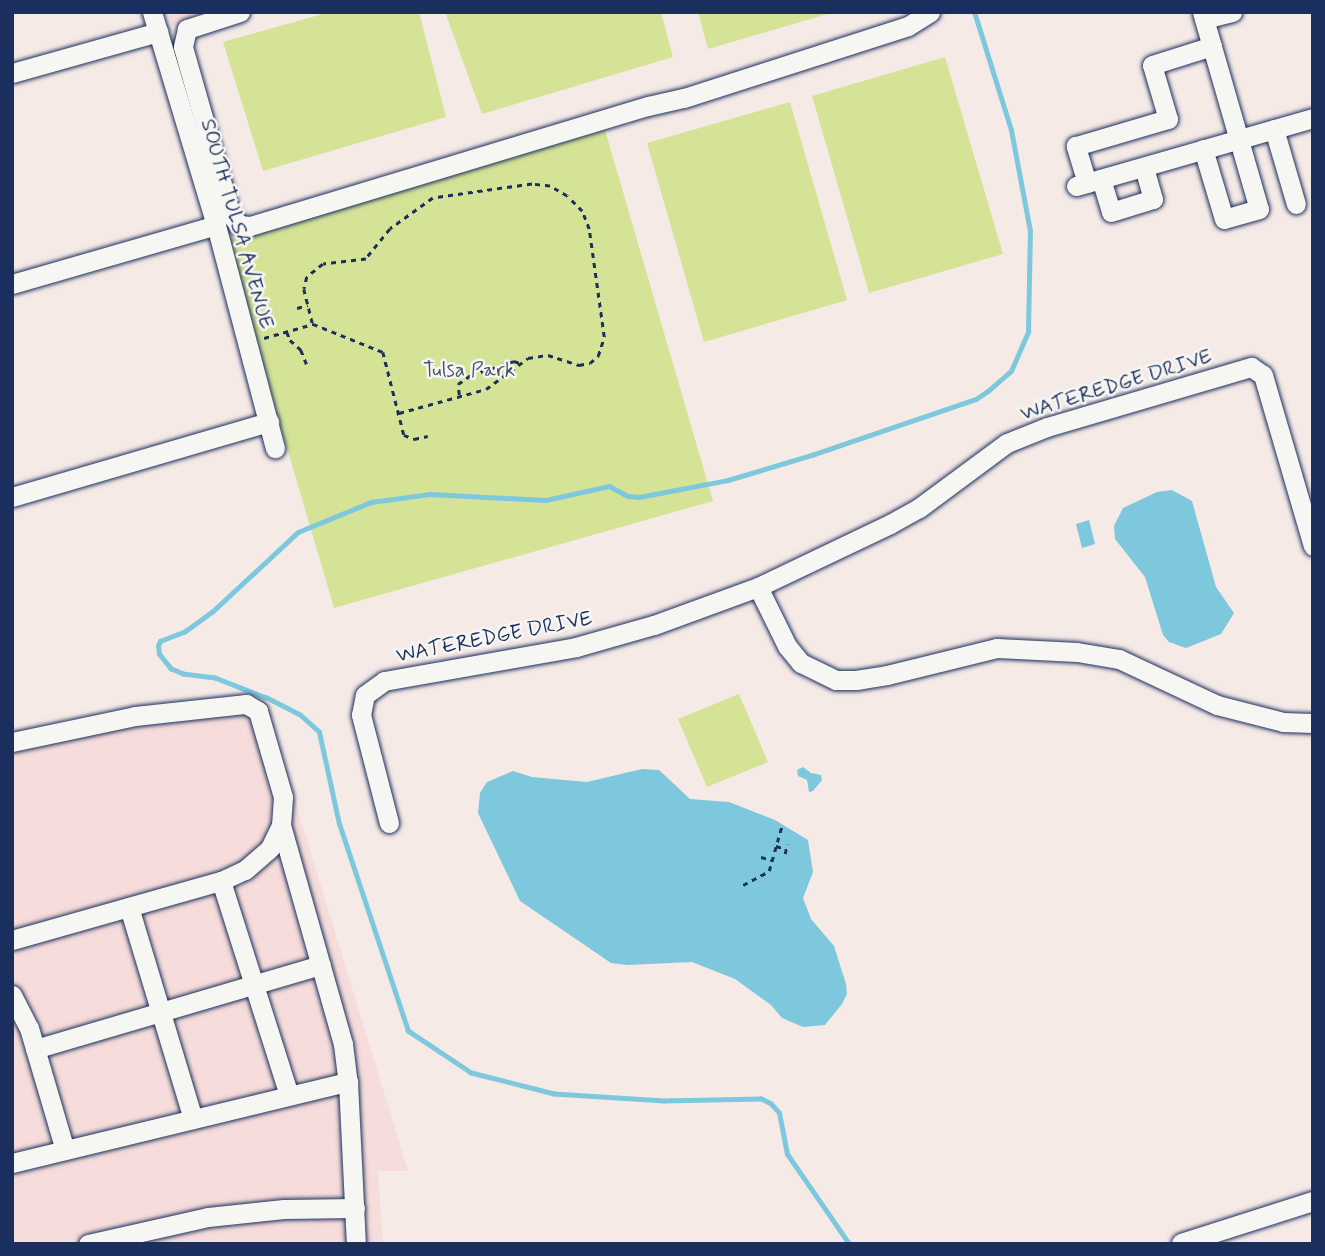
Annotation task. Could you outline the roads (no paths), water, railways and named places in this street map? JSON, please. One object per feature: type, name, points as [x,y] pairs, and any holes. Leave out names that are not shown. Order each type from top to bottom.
[{"type":"street","name":"SOUTH TULSA AVENUE","points":[[152,12],[216,225],[275,448]]},
{"type":"street","points":[[240,12],[187,29],[183,47],[231,215],[239,225],[250,226],[648,106],[684,98],[908,26],[930,12]]},
{"type":"street","points":[[1203,149],[1224,219],[1259,209],[1203,15],[1232,12]]},
{"type":"street","points":[[12,73],[158,32]]},
{"type":"street","points":[[1144,167],[1153,199],[1111,212],[1088,183],[1076,146],[1168,119],[1152,65],[1212,47]]},
{"type":"street","points":[[1088,183],[1313,118]]},
{"type":"street","points":[[1274,129],[1296,204]]},
{"type":"street","points":[[12,284],[216,225]]},
{"type":"street","name":"WATEREDGE DRIVE","points":[[389,822],[361,715],[365,695],[384,681],[576,647],[654,625],[758,587],[850,546],[909,514],[1007,443],[1047,427],[1251,367],[1263,375],[1313,546]]},
{"type":"street","points":[[12,496],[269,422]]},
{"type":"street","points":[[758,587],[787,646],[801,663],[836,680],[887,675],[997,648],[1077,652],[1119,659],[1217,705],[1283,722],[1313,723]]},
{"type":"street","points":[[12,742],[135,716],[253,705],[261,718],[275,762],[283,797],[281,825],[343,1044],[348,1082],[356,1244]]},
{"type":"street","points":[[12,940],[221,881],[245,870],[270,848],[281,825]]},
{"type":"street","points":[[221,881],[289,1096]]},
{"type":"street","points":[[129,907],[193,1119]]},
{"type":"street","points":[[35,1049],[321,965]]},
{"type":"street","points":[[12,995],[35,1049],[65,1150]]},
{"type":"street","points":[[12,1163],[348,1082]]},
{"type":"street","points":[[1181,1243],[1313,1201]]},
{"type":"street","points":[[88,1244],[208,1217],[284,1209],[355,1208]]},
{"type":"water","points":[[1172,490],[1192,501],[1216,587],[1234,613],[1221,634],[1186,648],[1169,642],[1163,635],[1145,577],[1115,539],[1114,526],[1123,508],[1157,492]]},
{"type":"water","points":[[1089,520],[1095,544],[1082,548],[1076,524]]},
{"type":"water","points":[[803,767],[811,773],[821,775],[822,780],[813,791],[809,792],[807,780],[798,776],[797,770]]},
{"type":"water","points":[[642,769],[659,770],[690,799],[729,802],[775,820],[808,840],[813,872],[803,898],[811,919],[834,946],[847,994],[825,1025],[803,1027],[782,1018],[771,1005],[735,979],[692,962],[627,965],[611,963],[520,901],[478,813],[480,793],[487,782],[513,771],[532,777],[587,782]]},
{"type":"waterway","points":[[849,1244],[787,1154],[779,1113],[771,1104],[761,1099],[664,1101],[554,1094],[471,1073],[408,1031],[339,824],[319,732],[300,715],[266,698],[215,678],[183,674],[171,669],[159,654],[158,646],[160,641],[184,632],[212,612],[298,532],[371,502],[430,494],[546,500],[609,486],[628,496],[639,497],[728,480],[812,455],[976,399],[988,391],[1011,371],[1028,332],[1030,231],[1011,130],[974,12]]},
{"type":"park label","name":"Tulsa Park","points":[[469,370]]}]
